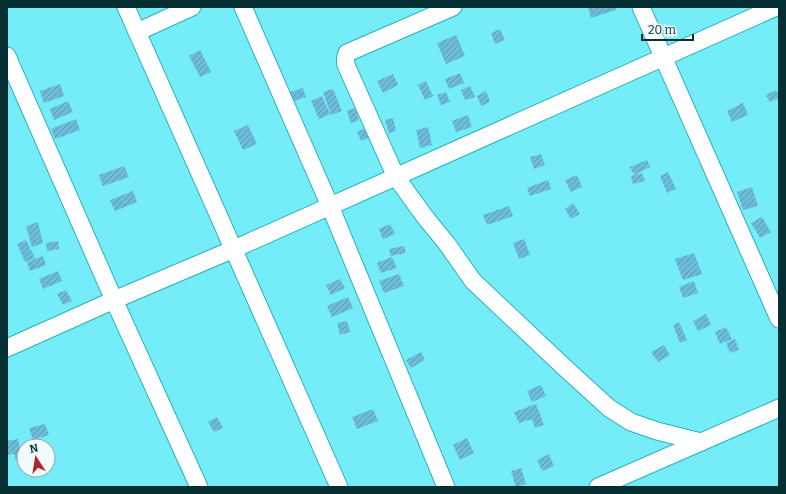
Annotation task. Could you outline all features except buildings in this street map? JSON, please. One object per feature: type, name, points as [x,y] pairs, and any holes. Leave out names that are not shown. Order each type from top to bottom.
[{"type":"street","points":[[126,7],[339,487]]},
{"type":"street","points":[[137,32],[192,7]]},
{"type":"street","points":[[243,7],[330,206],[446,487]]},
{"type":"street","points":[[453,7],[348,53],[346,56],[346,65],[396,177],[474,281],[563,366],[610,408],[631,422],[644,427],[702,442]]},
{"type":"street","points":[[641,7],[779,319]]},
{"type":"street","points":[[7,348],[114,300],[234,249],[776,7]]},
{"type":"street","points":[[7,56],[114,300],[199,487]]},
{"type":"street","points":[[598,487],[779,408]]}]
